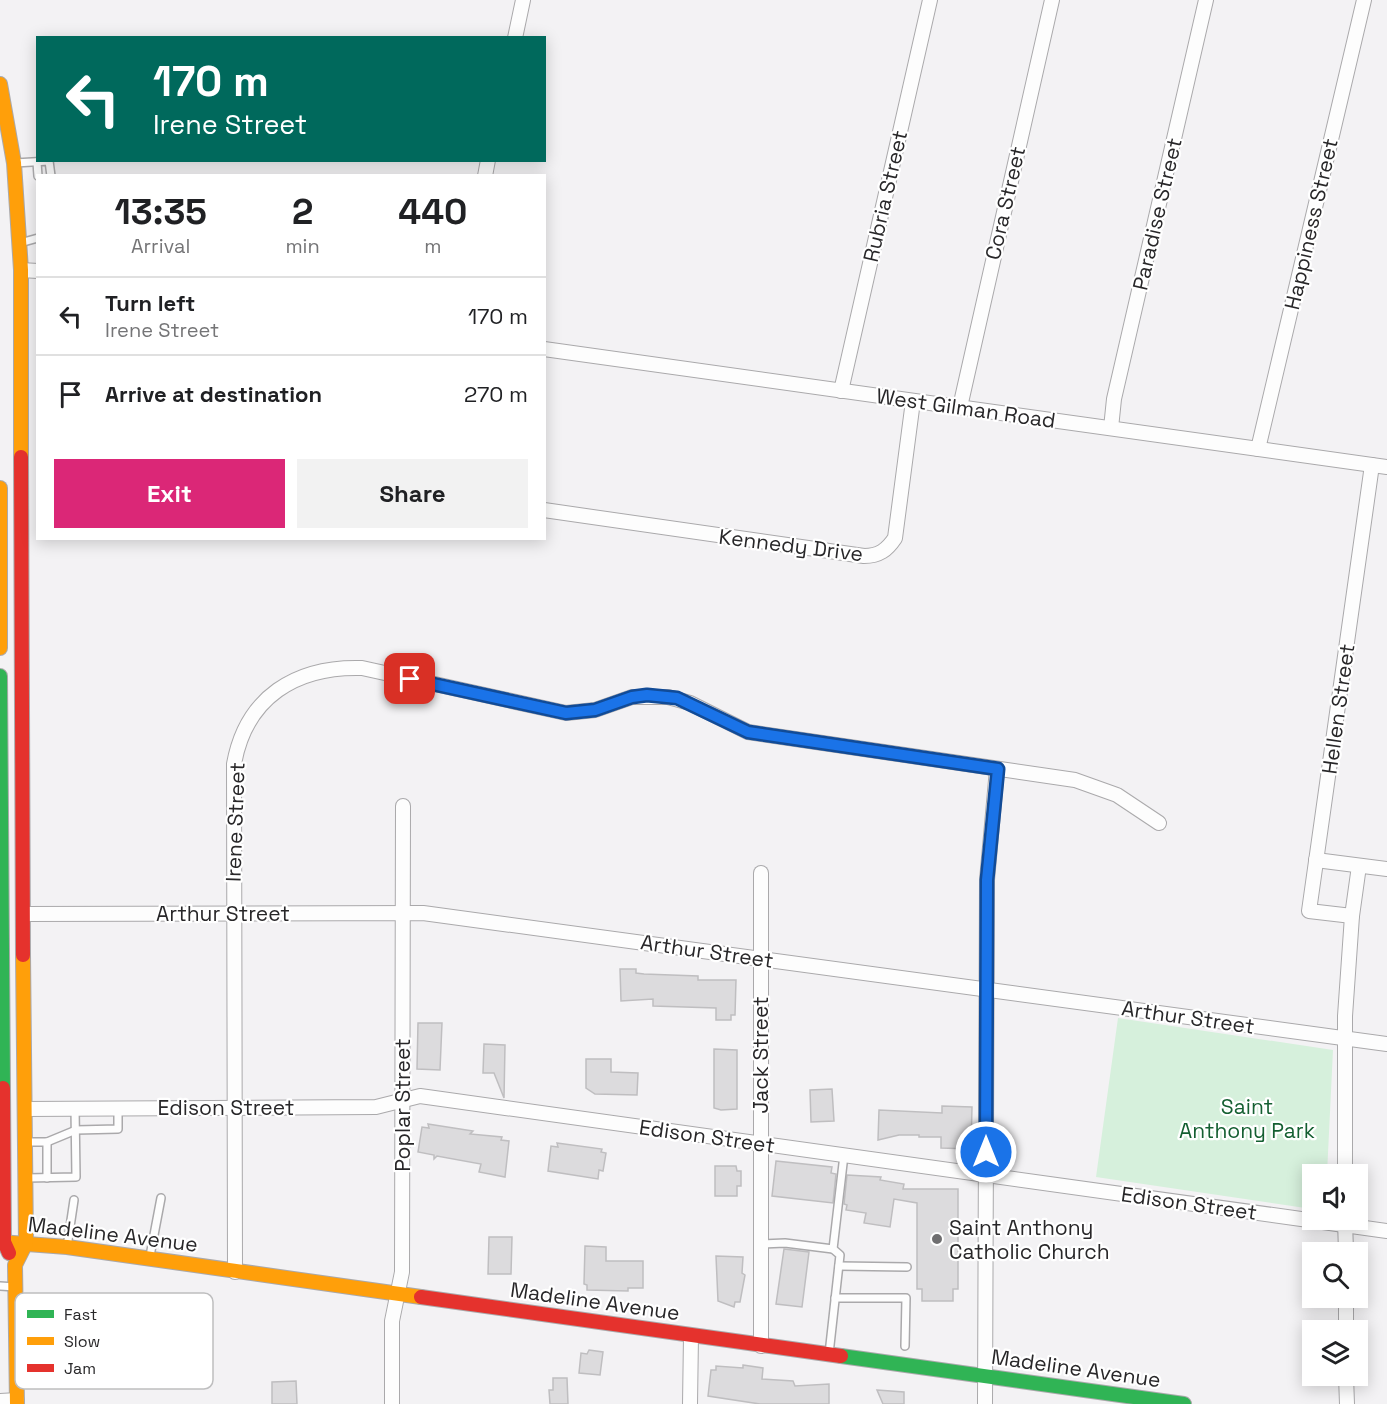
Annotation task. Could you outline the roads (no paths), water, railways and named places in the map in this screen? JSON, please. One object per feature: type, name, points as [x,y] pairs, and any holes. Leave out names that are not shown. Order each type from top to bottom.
[{"type":"main road","points":[[0,84],[14,163],[21,270],[22,914],[26,1243],[15,1265],[15,1293]]},
{"type":"main road","points":[[0,488],[0,648]]},
{"type":"main road","points":[[0,676],[2,1242],[15,1265]]},
{"type":"main road","name":"Madeline Avenue","points":[[2,1242],[67,1247],[1184,1404]]},
{"type":"street","points":[[515,36],[523,0]]},
{"type":"street","name":"Rubria Street","points":[[841,391],[930,0]]},
{"type":"street","name":"Cora Street","points":[[960,407],[1052,0]]},
{"type":"street","name":"Paradise Street","points":[[1111,428],[1114,399],[1206,0]]},
{"type":"street","name":"Happiness Street","points":[[1258,449],[1364,0]]},
{"type":"street","points":[[21,270],[36,271]]},
{"type":"street","name":"West Gilman Road","points":[[546,349],[1387,467]]},
{"type":"street","name":"Kennedy Drive","points":[[546,510],[864,556],[879,554],[888,548],[895,538],[913,401]]},
{"type":"street","name":"Hellen Street","points":[[1352,916],[1309,911],[1372,465]]},
{"type":"street","name":"Irene Street","points":[[235,1272],[234,764],[243,734],[254,715],[276,691],[304,675],[327,669],[362,668],[566,713],[595,710],[632,697],[647,695],[677,698],[748,732],[1075,780],[1117,795],[1159,823]]},
{"type":"street","points":[[985,1404],[987,880],[998,769]]},
{"type":"street","name":"Poplar Street","points":[[392,1404],[392,1321],[402,1272],[403,806]]},
{"type":"street","points":[[1316,860],[1387,869]]},
{"type":"street","points":[[1345,1164],[1345,1039],[1352,916],[1359,866]]},
{"type":"street","name":"Jack Street","points":[[761,873],[761,1346]]},
{"type":"street","name":"Arthur Street","points":[[22,914],[402,912],[442,915],[1387,1044]]},
{"type":"street","name":"Edison Street","points":[[25,1109],[376,1107],[420,1096],[1302,1216]]},
{"type":"street","name":"Edison Street","points":[[1368,1227],[1387,1231]]},
{"type":"street","points":[[690,1404],[691,1336]]},
{"type":"street","points":[[1346,1386],[1347,1404]]},
{"type":"street","points":[[0,1401],[17,1402]]},
{"type":"lane","points":[[14,163],[36,162],[38,174]]},
{"type":"lane","points":[[20,243],[36,239]]},
{"type":"lane","points":[[26,1178],[76,1177],[75,1108]]},
{"type":"lane","points":[[26,1142],[47,1142],[76,1130],[118,1130],[118,1108]]},
{"type":"lane","points":[[47,1142],[47,1178]]},
{"type":"lane","points":[[833,1249],[844,1155]]},
{"type":"lane","points":[[150,1259],[160,1198]]},
{"type":"lane","points":[[67,1247],[74,1200]]},
{"type":"lane","points":[[761,1244],[785,1243],[838,1250],[840,1255],[829,1355]]},
{"type":"lane","points":[[839,1266],[907,1267]]},
{"type":"lane","points":[[0,1286],[15,1287]]},
{"type":"lane","points":[[835,1298],[906,1298],[905,1346]]},
{"type":"place","name":"Saint Anthony Catholic Church","points":[[937,1239]]},
{"type":"park label","name":"Saint Anthony Park","points":[[1247,1118]]}]
